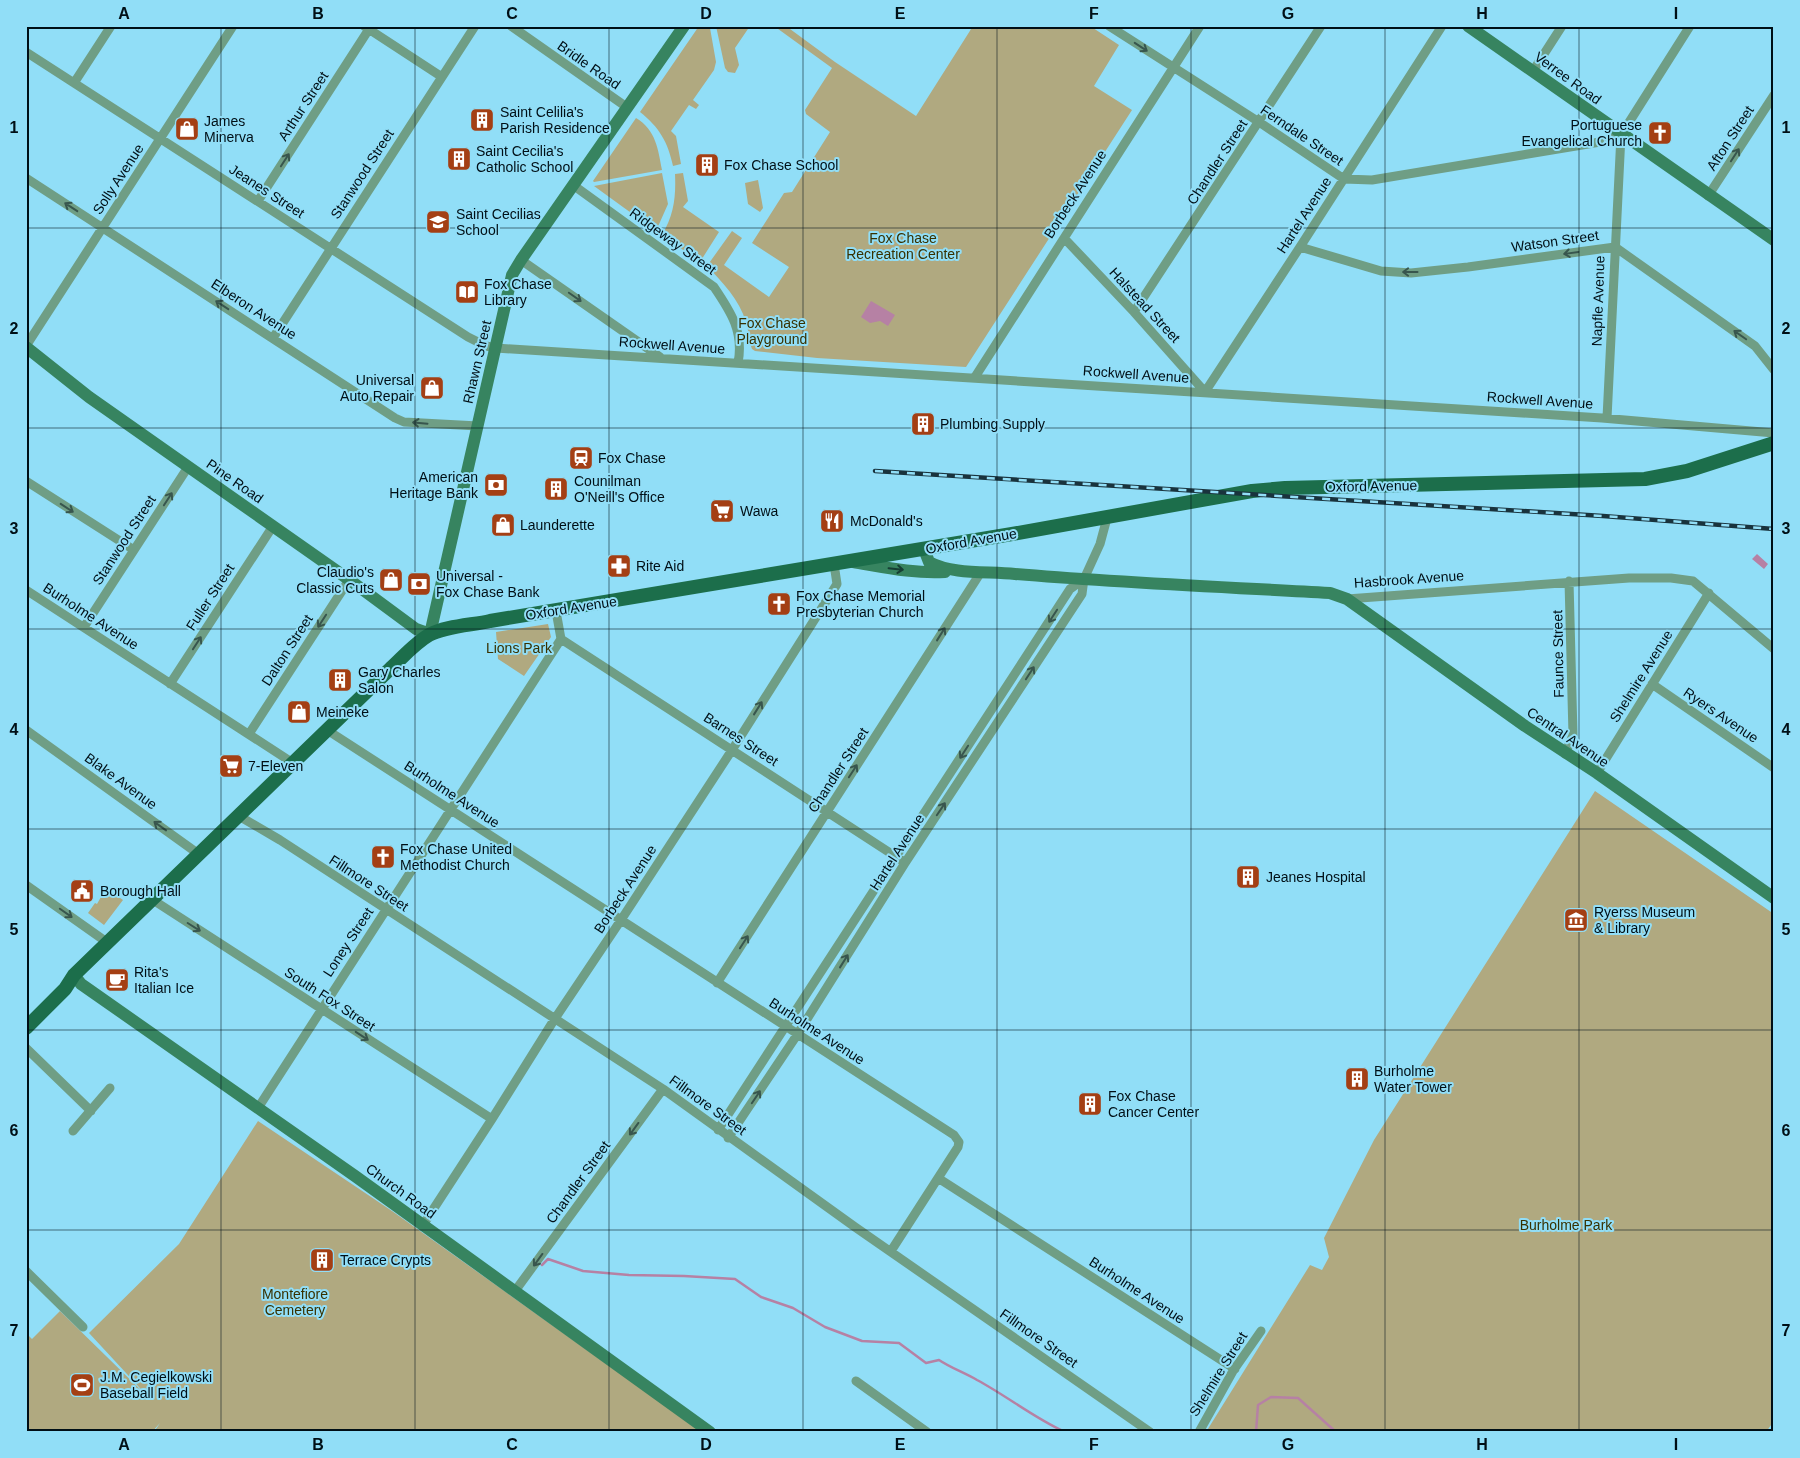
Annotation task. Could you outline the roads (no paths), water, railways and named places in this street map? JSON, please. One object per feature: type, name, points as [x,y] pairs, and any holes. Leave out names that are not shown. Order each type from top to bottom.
[{"type":"main road","name":"Rhawn Street","points":[[430,634],[512,275],[684,26]]},
{"type":"main road","name":"Verree Road","points":[[1468,26],[1708,196],[1774,240]]},
{"type":"main road","name":"Pine Road","points":[[26,347],[89,397],[416,629],[430,634]]},
{"type":"main road","name":"Oxford Avenue","points":[[74,975],[327,730],[417,644],[430,634],[447,629],[1107,518],[1267,489],[1645,479],[1687,471],[1774,443]]},
{"type":"main road","name":"Hasbrook Avenue","points":[[924,549],[928,562],[963,570],[1330,593],[1347,599]]},
{"type":"main road","name":"Hasbrook Avenue","points":[[848,561],[936,573],[963,570]]},
{"type":"main road","name":"Central Avenue","points":[[1347,599],[1565,754],[1596,773],[1774,898]]},
{"type":"main road","points":[[26,1017],[61,982],[74,975]]},
{"type":"main road","points":[[26,1028],[65,989],[74,975]]},
{"type":"main road","name":"Church Road","points":[[74,975],[80,984],[423,1225],[710,1432]]},
{"type":"street","points":[[74,83],[111,26]]},
{"type":"street","name":"Solly Avenue","points":[[26,347],[233,26]]},
{"type":"street","name":"Stanwood Street","points":[[273,338],[475,26]]},
{"type":"street","name":"Bridle Road","points":[[511,26],[628,108]]},
{"type":"street","name":"Ferndale Street","points":[[1109,26],[1344,179],[1372,180],[1427,172],[1600,142],[1621,135]]},
{"type":"street","name":"Borbeck Avenue","points":[[974,377],[1200,26]]},
{"type":"street","name":"Chandler Street","points":[[1134,312],[1321,26]]},
{"type":"street","name":"Hartel Avenue","points":[[1205,392],[1442,26]]},
{"type":"street","points":[[1533,71],[1562,26]]},
{"type":"street","name":"Napfle Avenue","points":[[1607,418],[1621,135],[1690,26]]},
{"type":"street","points":[[368,27],[442,77]]},
{"type":"street","name":"Arthur Street","points":[[258,201],[368,27]]},
{"type":"street","name":"Jeanes Street","points":[[26,52],[468,337],[486,346],[496,348]]},
{"type":"street","name":"Afton Street","points":[[1708,196],[1774,95]]},
{"type":"street","name":"Elberon Avenue","points":[[26,178],[395,418],[404,422],[431,425],[478,426]]},
{"type":"street","name":"Ridgeway Street","points":[[573,185],[714,287],[730,310],[736,327],[740,344],[738,363]]},
{"type":"street","name":"Halstead Street","points":[[1064,238],[1134,312],[1205,392]]},
{"type":"street","name":"Watson Street","points":[[1300,247],[1381,271],[1411,273],[1614,247],[1755,346],[1774,370]]},
{"type":"street","points":[[521,260],[661,357]]},
{"type":"street","name":"Rockwell Avenue","points":[[496,348],[1607,418],[1774,433]]},
{"type":"street","name":"Stanwood Street","points":[[84,627],[188,467]]},
{"type":"street","points":[[26,481],[134,550]]},
{"type":"street","name":"Hartel Avenue","points":[[728,1138],[1082,594],[1084,579],[1100,544],[1107,518]]},
{"type":"street","name":"Fuller Street","points":[[170,684],[273,526]]},
{"type":"street","name":"Borbeck Avenue","points":[[423,1225],[492,1120],[554,1020],[732,750],[837,584],[834,564]]},
{"type":"street","name":"Chandler Street","points":[[717,983],[981,572]]},
{"type":"street","name":"Hasbrook Avenue","points":[[1347,599],[1569,581],[1672,578],[1693,581],[1710,593],[1774,649]]},
{"type":"street","name":"Hartel Avenue","points":[[718,1130],[1070,589],[1084,579]]},
{"type":"street","name":"Dalton Street","points":[[249,734],[349,580]]},
{"type":"street","name":"Faunce Street","points":[[1565,754],[1573,735],[1569,581]]},
{"type":"street","name":"Burholme Avenue","points":[[26,590],[293,763]]},
{"type":"street","name":"Shelmire Avenue","points":[[1596,773],[1710,593]]},
{"type":"street","points":[[556,611],[561,639]]},
{"type":"street","name":"Barnes Street","points":[[561,639],[906,863]]},
{"type":"street","name":"Loney Street","points":[[258,1108],[561,639]]},
{"type":"street","name":"Ryers Avenue","points":[[1652,684],[1774,768]]},
{"type":"street","name":"Blake Avenue","points":[[26,730],[200,855]]},
{"type":"street","name":"Burholme Avenue","points":[[327,730],[954,1135],[959,1142],[958,1147],[938,1178],[1235,1369]]},
{"type":"street","name":"Fillmore Street","points":[[239,816],[280,840],[554,1020],[663,1089],[728,1138],[1150,1432]]},
{"type":"street","points":[[26,885],[108,943]]},
{"type":"street","name":"South Fox Street","points":[[153,900],[492,1120]]},
{"type":"street","points":[[26,1048],[91,1110]]},
{"type":"street","points":[[73,1131],[110,1088]]},
{"type":"street","name":"Chandler Street","points":[[515,1291],[663,1089]]},
{"type":"street","points":[[891,1251],[938,1178]]},
{"type":"street","points":[[26,1271],[83,1327]]},
{"type":"street","name":"Shelmire Street","points":[[1199,1432],[1235,1369],[1261,1331]]},
{"type":"street","points":[[856,1381],[928,1432]]},
{"type":"waterway","points":[[542,1265],[548,1259],[583,1271],[629,1275],[735,1279],[761,1297],[793,1308],[825,1327],[862,1341],[899,1343],[926,1363],[939,1360],[988,1386],[1065,1432]]},
{"type":"waterway","points":[[1256,1432],[1258,1405],[1271,1397],[1298,1398],[1336,1432]]},
{"type":"railway","points":[[875,471],[1603,516],[1774,529]]},
{"type":"place","name":"Saint Celilia's Parish Residence","points":[[482,120]]},
{"type":"place","name":"James Minerva","points":[[187,129]]},
{"type":"place","name":"Portuguese Evangelical Church","points":[[1660,133]]},
{"type":"place","name":"Saint Cecilia's Catholic School","points":[[459,159]]},
{"type":"place","name":"Fox Chase School","points":[[707,165]]},
{"type":"place","name":"Saint Cecilias School","points":[[438,222]]},
{"type":"place","name":"Fox Chase Library","points":[[467,292]]},
{"type":"place","name":"Universal Auto Repair","points":[[432,388]]},
{"type":"place","name":"Plumbing Supply","points":[[923,424]]},
{"type":"place","name":"Fox Chase","points":[[581,458]]},
{"type":"place","name":"American Heritage Bank","points":[[496,485]]},
{"type":"place","name":"Counilman O'Neill's Office","points":[[556,489]]},
{"type":"place","name":"Wawa","points":[[722,511]]},
{"type":"place","name":"McDonald's","points":[[832,521]]},
{"type":"place","name":"Launderette","points":[[503,525]]},
{"type":"place","name":"Rite Aid","points":[[619,566]]},
{"type":"place","name":"Claudio's Classic Cuts","points":[[391,580]]},
{"type":"place","name":"Universal - Fox Chase Bank","points":[[419,584]]},
{"type":"place","name":"Fox Chase Memorial Presbyterian Church","points":[[779,604]]},
{"type":"place","name":"Gary Charles Salon","points":[[340,680]]},
{"type":"place","name":"Meineke","points":[[299,712]]},
{"type":"place","name":"7-Eleven","points":[[231,766]]},
{"type":"place","name":"Fox Chase United Methodist Church","points":[[383,857]]},
{"type":"place","name":"Jeanes Hospital","points":[[1248,877]]},
{"type":"place","name":"Borough Hall","points":[[82,891]]},
{"type":"place","name":"Ryerss Museum & Library","points":[[1576,920]]},
{"type":"place","name":"Rita's Italian Ice","points":[[117,980]]},
{"type":"place","name":"Burholme Water Tower","points":[[1357,1079]]},
{"type":"place","name":"Fox Chase Cancer Center","points":[[1090,1104]]},
{"type":"place","name":"Terrace Crypts","points":[[322,1260]]},
{"type":"place","name":"J.M. Cegielkowski Baseball Field","points":[[82,1385]]},
{"type":"park label","name":"Fox Chase Recreation Center","points":[[903,246]]},
{"type":"park label","name":"Fox Chase Playground","points":[[772,332]]},
{"type":"park label","name":"Lions Park","points":[[519,648]]},
{"type":"park label","name":"Burholme Park","points":[[1566,1225]]},
{"type":"park label","name":"Montefiore Cemetery","points":[[295,1302]]}]
